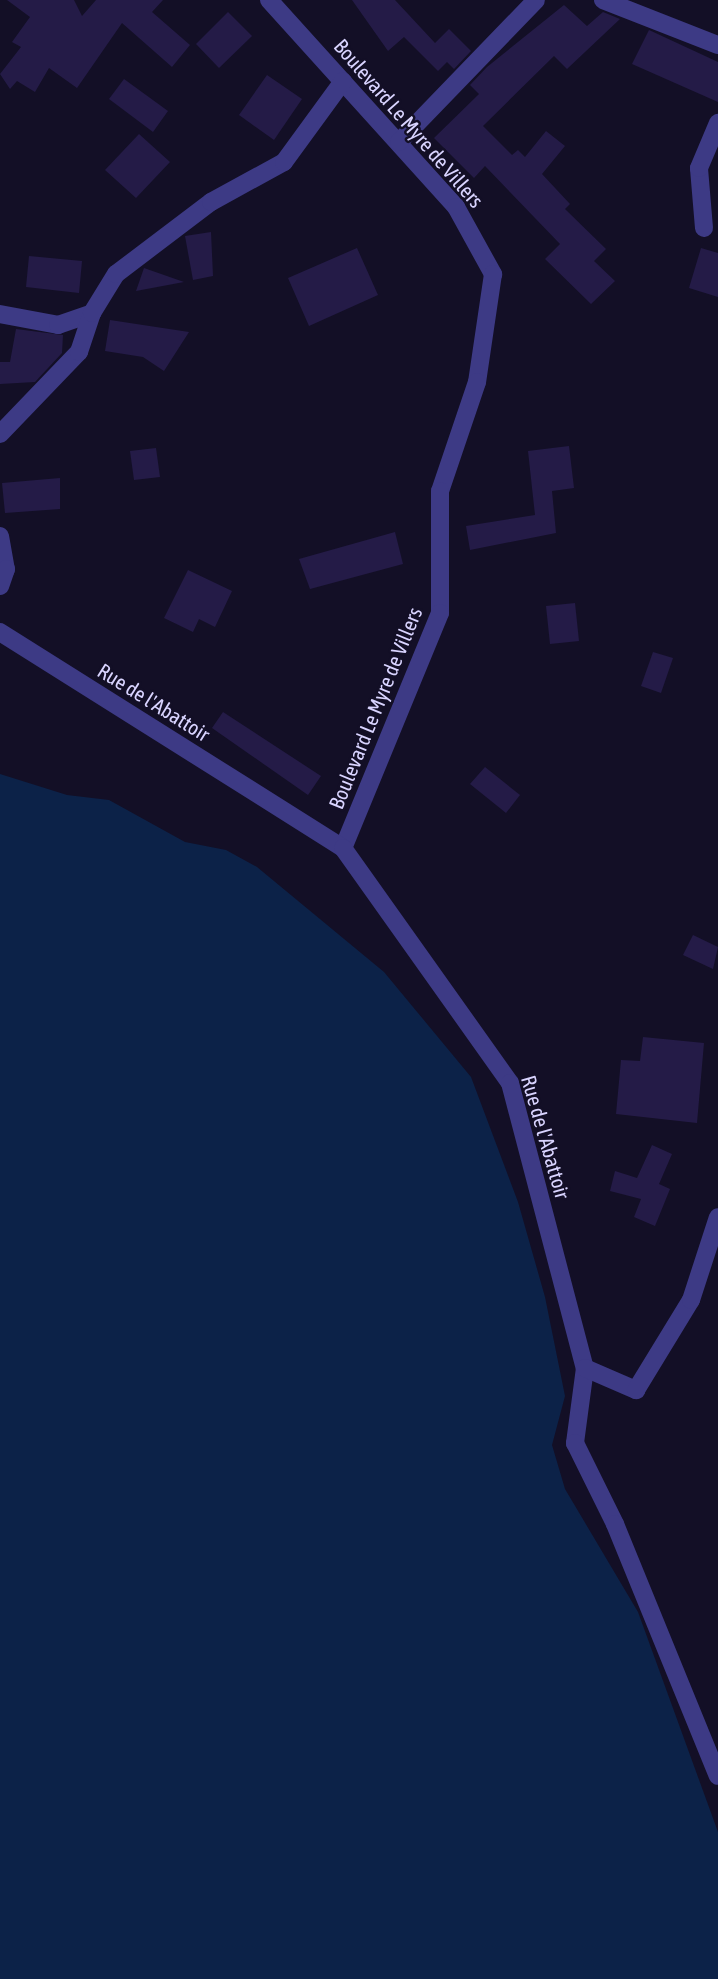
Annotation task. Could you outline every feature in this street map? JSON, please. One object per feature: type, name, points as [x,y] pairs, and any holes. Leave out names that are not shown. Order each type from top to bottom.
[{"type":"street","name":"Boulevard Le Myre de Villers","points":[[269,0],[399,142],[479,239],[493,274],[489,327],[440,491],[440,613],[343,848]]},
{"type":"street","points":[[399,142],[536,0]]},
{"type":"street","points":[[603,0],[718,45]]},
{"type":"street","points":[[0,434],[79,352],[92,313],[116,274],[211,202],[284,162],[343,81]]},
{"type":"street","points":[[704,228],[699,168],[718,123]]},
{"type":"street","points":[[0,314],[58,325],[92,313]]},
{"type":"street","points":[[0,536],[6,569],[0,586]]},
{"type":"street","name":"Rue de l'Abattoir","points":[[0,632],[343,848],[510,1083],[585,1368],[575,1443],[615,1524],[718,1776]]},
{"type":"street","points":[[585,1368],[636,1390],[691,1300],[718,1217]]},
{"type":"water","points":[[0,774],[67,795],[109,800],[185,842],[226,850],[257,867],[384,972],[471,1077],[518,1202],[545,1297],[565,1396],[552,1445],[565,1489],[638,1612],[718,1832],[718,1979],[0,1979]]},
{"type":"building","points":[[7,0],[74,0],[82,16],[96,0],[163,0],[152,12],[190,45],[172,67],[122,23],[77,88],[49,68],[35,92],[17,81],[10,89],[0,74],[21,47],[12,42],[30,17]]},
{"type":"building","points":[[352,0],[395,0],[435,43],[449,29],[471,51],[454,69],[447,62],[438,71],[404,37],[388,51]]},
{"type":"building","points":[[564,5],[587,26],[603,12],[620,19],[567,69],[554,56],[483,126],[512,155],[518,150],[525,157],[546,131],[565,146],[542,174],[570,204],[565,209],[606,249],[594,261],[615,281],[591,304],[545,259],[560,244],[485,166],[474,178],[434,138],[479,94],[470,85],[487,67]]},
{"type":"building","points":[[228,12],[252,36],[219,68],[196,44]]},
{"type":"building","points":[[649,30],[718,62],[718,102],[632,64]]},
{"type":"building","points":[[267,75],[302,99],[274,140],[239,115]]},
{"type":"building","points":[[124,79],[168,111],[153,132],[109,99]]},
{"type":"building","points":[[139,134],[170,162],[136,198],[105,170]]},
{"type":"building","points":[[211,232],[213,276],[193,280],[185,236]]},
{"type":"building","points":[[357,248],[378,295],[309,326],[288,278]]},
{"type":"building","points":[[701,248],[718,253],[718,297],[689,288]]},
{"type":"building","points":[[29,256],[82,261],[79,293],[26,287]]},
{"type":"building","points":[[144,268],[184,282],[136,291]]},
{"type":"building","points":[[110,320],[189,332],[164,371],[143,357],[105,351]]},
{"type":"building","points":[[16,329],[63,335],[62,353],[35,382],[0,384],[0,362],[10,362]]},
{"type":"building","points":[[569,446],[574,488],[552,491],[556,533],[470,550],[466,526],[535,515],[528,451]]},
{"type":"building","points":[[156,448],[160,477],[134,480],[130,451]]},
{"type":"building","points":[[60,478],[60,509],[5,513],[2,483]]},
{"type":"building","points":[[395,532],[403,564],[310,589],[299,559]]},
{"type":"building","points":[[188,570],[232,591],[215,627],[199,619],[193,632],[164,618]]},
{"type":"building","points":[[575,603],[579,641],[550,644],[546,606]]},
{"type":"building","points":[[653,652],[673,658],[661,693],[641,686]]},
{"type":"building","points":[[223,712],[321,776],[308,795],[212,728]]},
{"type":"building","points":[[485,767],[520,795],[506,813],[470,784]]},
{"type":"building","points":[[693,935],[718,947],[713,969],[683,955]]},
{"type":"building","points":[[643,1037],[704,1043],[697,1123],[616,1114],[621,1060],[640,1061]]},
{"type":"building","points":[[652,1145],[672,1154],[659,1184],[670,1189],[655,1226],[634,1217],[641,1199],[610,1191],[615,1171],[637,1178]]}]
